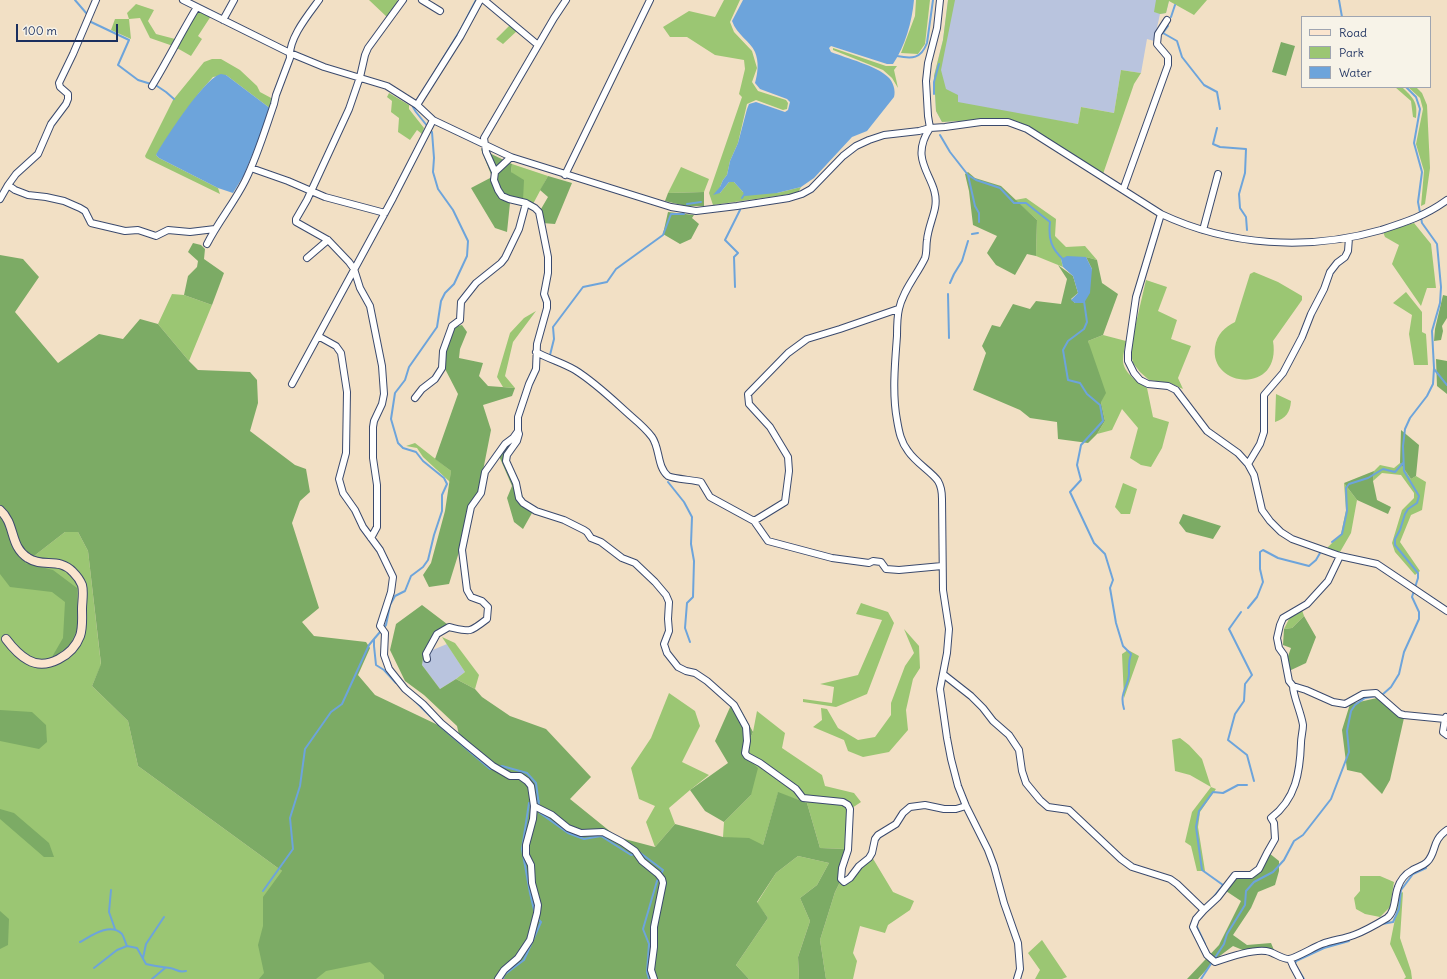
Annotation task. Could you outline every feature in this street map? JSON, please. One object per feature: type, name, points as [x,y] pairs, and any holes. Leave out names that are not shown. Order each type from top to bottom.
[{"type":"street","points":[[0,199],[16,174],[38,154],[51,124],[66,104],[68,94],[58,85],[96,0]]},
{"type":"street","points":[[183,0],[290,53],[324,67],[387,86],[417,106],[432,122],[485,144],[511,157],[671,207],[696,211],[737,206],[802,194],[811,189],[843,156],[856,146],[884,135],[919,131],[930,128],[998,121],[1018,125],[1027,129],[1161,214],[1182,224],[1228,237],[1253,241],[1281,242],[1316,242],[1349,238],[1367,234],[1414,219],[1447,200]]},
{"type":"street","points":[[223,20],[234,0]]},
{"type":"street","points":[[207,244],[244,183],[251,168],[301,24],[318,0]]},
{"type":"street","points":[[371,538],[377,527],[377,485],[373,458],[373,427],[374,421],[382,404],[384,387],[382,366],[370,306],[360,288],[354,269],[349,262],[328,240],[296,222],[296,219],[312,190],[349,109],[360,77],[365,54],[403,0]]},
{"type":"street","points":[[422,0],[440,11]]},
{"type":"street","points":[[417,106],[460,38],[480,0]]},
{"type":"street","points":[[484,0],[538,45]]},
{"type":"street","points":[[566,0],[484,138],[486,152],[495,172],[494,180],[502,196],[526,203],[539,212],[548,257],[548,273],[544,294],[547,302],[547,308],[536,352],[536,369],[529,384],[518,417],[519,434],[517,440],[507,455],[506,461],[516,482],[519,498],[523,503],[536,511],[564,520],[584,530],[591,538],[601,542],[622,558],[635,563],[655,582],[666,595],[669,602],[669,631],[664,644],[667,653],[678,667],[695,673],[701,677],[734,705],[746,728],[747,741],[745,753],[747,756],[760,763],[796,789],[803,798],[843,802],[848,805],[850,809],[848,850],[842,868],[841,879],[844,882],[850,878],[859,866],[869,858],[872,853],[875,839],[878,835],[896,824],[903,813],[910,807],[925,805],[944,809],[956,809],[966,806]]},
{"type":"street","points":[[566,174],[650,0]]},
{"type":"street","points":[[940,0],[937,28],[928,63],[926,81],[930,128],[924,137],[922,161],[934,190],[936,203],[934,217],[927,238],[926,256],[906,290],[898,309],[894,370],[897,418],[901,439],[908,451],[917,462],[938,481],[941,489],[943,590],[949,629],[947,653],[940,689],[951,759],[958,786],[966,806],[988,850],[1018,943],[1020,969],[1017,979]]},
{"type":"street","points":[[152,86],[197,7]]},
{"type":"street","points":[[1123,190],[1168,65],[1168,57],[1157,44],[1158,34],[1167,20]]},
{"type":"street","points":[[292,384],[385,213],[432,122]]},
{"type":"street","points":[[495,172],[511,157]]},
{"type":"street","points":[[251,168],[312,190],[325,197],[385,213]]},
{"type":"street","points":[[1203,230],[1218,174]]},
{"type":"street","points":[[8,185],[15,190],[28,195],[64,201],[80,208],[85,211],[90,224],[125,231],[138,230],[156,236],[168,230],[190,232],[215,229]]},
{"type":"street","points":[[415,398],[422,389],[435,379],[442,368],[442,351],[452,326],[460,320],[461,302],[476,283],[505,258],[519,229],[526,203]]},
{"type":"street","points":[[1161,214],[1136,297],[1128,352],[1128,361],[1134,373],[1140,380],[1148,384],[1168,386],[1176,390],[1207,431],[1238,453],[1248,464],[1254,475],[1262,510],[1281,532],[1292,539],[1340,556],[1377,564],[1447,611]]},
{"type":"street","points":[[1248,464],[1260,444],[1264,432],[1264,395],[1283,373],[1302,337],[1311,314],[1324,289],[1330,272],[1337,263],[1345,258],[1348,251],[1349,238]]},
{"type":"street","points":[[307,258],[328,240]]},
{"type":"street","points":[[754,521],[786,502],[789,471],[788,457],[770,427],[749,404],[748,394],[788,353],[807,339],[898,309]]},
{"type":"street","points":[[318,336],[336,346],[341,353],[347,392],[346,453],[339,479],[343,493],[355,510],[363,527],[380,550],[393,577],[391,592],[380,626],[385,633],[384,654],[389,669],[405,688],[424,704],[441,723],[493,766],[510,776],[520,776],[531,786],[534,804],[533,819],[526,846],[526,855],[531,865],[532,882],[538,905],[536,922],[530,940],[518,958],[504,970],[498,979]]},
{"type":"street","points":[[536,352],[574,370],[614,400],[654,439],[663,468],[668,475],[673,478],[690,479],[701,482],[710,497],[754,521],[768,541],[832,558],[869,563],[873,560],[881,562],[886,569],[899,570],[942,566]]},
{"type":"street","points":[[426,659],[426,654],[437,634],[449,627],[468,631],[476,628],[487,619],[488,608],[482,601],[471,597],[467,590],[462,550],[471,507],[481,493],[485,472],[505,444],[513,438],[518,431]]},
{"type":"street","points":[[0,510],[8,521],[15,543],[22,554],[31,560],[38,562],[62,564],[68,567],[79,578],[82,586],[82,628],[79,637],[68,652],[58,660],[43,663],[29,661],[14,649],[6,639]]},
{"type":"street","points":[[1340,556],[1328,581],[1307,604],[1283,618],[1277,638],[1279,648],[1284,655],[1289,681],[1293,686],[1303,726],[1294,788],[1291,796],[1277,814],[1271,818],[1274,823],[1275,839],[1259,869],[1251,875],[1235,875],[1218,898],[1196,919],[1193,927],[1207,955],[1213,960],[1246,953],[1266,951],[1290,959],[1324,944],[1354,935],[1387,917],[1393,909],[1395,895],[1406,874],[1411,870],[1421,867],[1427,862],[1430,858],[1437,838],[1447,830]]},
{"type":"street","points":[[943,674],[971,696],[993,721],[1009,735],[1019,750],[1022,772],[1026,783],[1040,800],[1048,807],[1070,810],[1121,859],[1137,869],[1170,879],[1204,910]]},
{"type":"street","points":[[1293,686],[1333,702],[1345,704],[1363,694],[1379,695],[1400,714],[1446,718],[1443,732],[1447,736]]},
{"type":"street","points":[[534,804],[552,815],[568,828],[581,833],[603,832],[622,842],[660,876],[663,883],[654,926],[652,970],[654,979]]},
{"type":"street","points":[[1290,959],[1300,979]]},
{"type":"shaded area","points":[[948,0],[1169,0],[1166,13],[1160,14],[1154,41],[1147,39],[1141,73],[1121,70],[1114,113],[1081,107],[1078,124],[1028,116],[1025,125],[1008,118],[942,122],[936,111],[934,76],[943,40]]},
{"type":"shaded area","points":[[447,644],[465,672],[440,689],[422,665],[423,654]]},
{"type":"green space","points":[[369,0],[397,0],[398,1],[388,18]]},
{"type":"green space","points":[[724,0],[740,0],[730,22],[734,32],[752,51],[757,68],[752,82],[758,91],[786,100],[788,103],[787,109],[783,110],[756,100],[747,104],[738,143],[730,161],[727,175],[720,187],[720,193],[729,182],[734,182],[743,192],[777,193],[801,187],[798,193],[713,205],[709,193],[742,97],[739,94],[745,69],[744,60],[715,55],[687,37],[670,37],[663,27],[689,11],[715,17]]},
{"type":"green space","points":[[916,0],[930,0],[925,44],[918,54],[901,53],[915,16]]},
{"type":"green space","points":[[948,0],[955,0],[941,70],[946,89],[958,95],[958,102],[1078,124],[1081,107],[1114,113],[1121,70],[1141,73],[1134,84],[1103,174],[1025,125],[1008,118],[942,122],[936,111],[934,76],[943,40]]},
{"type":"green space","points":[[1156,0],[1207,0],[1194,15],[1169,1],[1166,13],[1160,14],[1154,12]]},
{"type":"green space","points":[[136,4],[154,10],[148,21],[156,34],[175,39],[173,46],[150,38],[140,18],[129,19],[127,13]]},
{"type":"green space","points":[[199,10],[211,16],[198,36],[202,39],[191,56],[177,48],[186,29]]},
{"type":"green space","points":[[115,19],[129,19],[131,39],[111,30]]},
{"type":"green space","points":[[511,24],[518,30],[503,44],[496,39]]},
{"type":"green space","points":[[1281,42],[1295,46],[1286,76],[1272,72]]},
{"type":"green space","points":[[833,48],[886,66],[897,66],[894,70],[898,88],[892,78],[883,70],[833,50]]},
{"type":"green space","points":[[212,59],[221,59],[240,70],[257,86],[260,92],[273,99],[271,109],[226,75],[213,77],[199,93],[156,155],[159,158],[218,188],[220,194],[146,158],[145,156],[173,100],[204,62]]},
{"type":"green space","points":[[1396,88],[1403,88],[1414,100],[1416,118],[1413,117],[1411,101]]},
{"type":"green space","points":[[1409,88],[1417,88],[1422,93],[1427,105],[1430,168],[1425,204],[1421,206],[1424,171],[1416,144],[1423,109],[1420,98]]},
{"type":"green space","points":[[389,93],[409,105],[409,109],[424,128],[422,134],[417,130],[410,140],[398,132],[399,118],[391,112],[392,101],[387,97]]},
{"type":"green space","points":[[481,149],[512,164],[511,172],[524,180],[523,200],[510,203],[507,232],[495,228],[471,188],[492,177]]},
{"type":"green space","points":[[512,164],[548,176],[533,204],[523,200],[511,172]]},
{"type":"green space","points":[[681,167],[709,179],[704,192],[668,193]]},
{"type":"green space","points":[[968,172],[975,178],[1001,186],[1037,220],[1036,256],[1027,254],[1015,275],[996,265],[987,253],[997,236],[973,225],[969,191],[965,174]]},
{"type":"green space","points":[[548,176],[572,183],[555,224],[542,223],[541,209],[548,197],[540,190]]},
{"type":"green space","points":[[704,192],[704,206],[686,206],[665,201],[668,193]]},
{"type":"green space","points":[[1026,198],[1056,219],[1055,236],[1066,247],[1085,246],[1097,260],[1086,257],[1061,259],[1063,267],[1036,256],[1037,220],[1015,200]]},
{"type":"green space","points":[[668,212],[694,215],[692,218],[699,224],[691,239],[680,244],[663,234]]},
{"type":"green space","points":[[1414,223],[1431,244],[1436,288],[1427,288],[1421,306],[1392,264],[1399,245],[1385,237],[1383,232]]},
{"type":"green space","points":[[193,243],[201,245],[205,249],[204,259],[224,273],[212,305],[184,295],[188,276],[197,267],[198,261],[188,252]]},
{"type":"green space","points":[[0,255],[23,259],[39,277],[15,312],[58,363],[99,334],[123,339],[140,319],[158,324],[198,370],[250,372],[257,380],[258,403],[250,431],[295,465],[306,469],[310,492],[300,501],[292,523],[319,608],[302,622],[314,636],[366,642],[370,648],[358,675],[375,695],[459,735],[457,726],[424,695],[405,681],[390,650],[396,624],[422,605],[447,624],[430,642],[422,665],[440,689],[456,679],[475,689],[482,697],[510,716],[546,729],[591,777],[570,799],[617,837],[655,847],[675,824],[723,837],[749,838],[763,845],[778,792],[807,803],[820,848],[847,849],[839,871],[840,882],[835,892],[820,940],[826,979],[799,979],[798,957],[810,921],[800,898],[817,885],[829,863],[798,856],[776,873],[757,902],[768,918],[736,965],[749,979],[384,979],[384,975],[370,962],[326,971],[316,979],[259,979],[264,973],[258,945],[263,926],[263,897],[282,871],[138,766],[128,721],[92,686],[101,664],[88,551],[78,532],[65,532],[25,563],[53,570],[77,588],[77,630],[67,651],[52,657],[63,638],[65,602],[52,592],[10,587],[0,574]]},
{"type":"green space","points":[[1086,257],[1097,260],[1102,283],[1118,294],[1103,335],[1088,341],[1106,393],[1101,402],[1105,421],[1097,434],[1088,443],[1058,439],[1057,422],[1030,418],[1020,410],[973,390],[986,353],[982,346],[992,325],[1000,327],[1013,304],[1030,309],[1036,301],[1061,304],[1067,279],[1058,265],[1073,276],[1078,293],[1071,299],[1075,303],[1092,269]]},
{"type":"green space","points":[[1254,272],[1278,282],[1302,296],[1302,300],[1273,341],[1273,358],[1267,370],[1257,377],[1245,380],[1233,377],[1223,371],[1216,361],[1215,347],[1216,342],[1222,332],[1235,322],[1250,274]]},
{"type":"green space","points":[[1146,280],[1167,287],[1158,311],[1177,320],[1171,339],[1191,346],[1178,378],[1183,389],[1170,383],[1149,380],[1133,363],[1130,349]]},
{"type":"green space","points":[[1406,292],[1422,312],[1422,332],[1426,334],[1428,365],[1414,365],[1409,334],[1412,315],[1393,303]]},
{"type":"green space","points":[[172,294],[184,295],[212,305],[189,361],[158,324]]},
{"type":"green space","points":[[1443,295],[1447,296],[1447,318],[1442,326],[1443,331],[1441,340],[1434,341],[1435,329]]},
{"type":"green space","points":[[536,311],[513,342],[505,376],[515,388],[503,387],[497,377],[510,333],[524,318]]},
{"type":"green space","points":[[462,325],[467,332],[460,349],[459,358],[483,363],[479,376],[488,386],[515,388],[512,396],[483,405],[491,430],[479,491],[469,505],[459,552],[449,584],[429,587],[423,575],[431,563],[445,511],[451,471],[435,459],[458,394],[443,365],[444,352],[454,327]]},
{"type":"green space","points":[[1103,335],[1126,341],[1123,360],[1125,369],[1131,376],[1147,388],[1153,417],[1169,422],[1162,448],[1151,467],[1141,465],[1130,458],[1138,428],[1122,409],[1112,430],[1097,434],[1105,421],[1088,341]]},
{"type":"green space","points":[[1436,359],[1447,361],[1447,394],[1437,386]]},
{"type":"green space","points":[[1276,394],[1291,401],[1290,409],[1287,414],[1282,419],[1275,422]]},
{"type":"green space","points":[[1401,430],[1419,445],[1416,476],[1411,479],[1400,463]]},
{"type":"green space","points":[[514,440],[508,457],[524,500],[532,513],[523,529],[514,522],[507,498],[512,486],[499,456],[506,445]]},
{"type":"green space","points":[[415,443],[451,471],[450,482],[423,457],[417,448],[406,446]]},
{"type":"green space","points":[[1400,463],[1411,479],[1416,476],[1426,482],[1422,510],[1411,515],[1400,542],[1420,571],[1415,575],[1395,552],[1392,543],[1402,510],[1414,498],[1414,493],[1401,475],[1382,473],[1373,481],[1374,471],[1380,465],[1394,468]]},
{"type":"green space","points":[[1374,471],[1373,481],[1377,500],[1391,507],[1388,514],[1357,500],[1344,483]]},
{"type":"green space","points":[[1123,483],[1137,489],[1130,514],[1121,514],[1115,507]]},
{"type":"green space","points":[[1344,483],[1357,500],[1351,533],[1340,552],[1327,548],[1341,534],[1346,510]]},
{"type":"green space","points":[[1183,514],[1221,526],[1213,539],[1186,532],[1179,523]]},
{"type":"green space","points":[[65,532],[78,532],[88,551],[101,665],[92,686],[128,721],[138,766],[282,871],[340,937],[398,979],[0,979],[0,565],[8,576]]},
{"type":"green space","points":[[861,603],[888,612],[894,623],[867,694],[836,707],[803,702],[803,699],[832,703],[834,687],[820,684],[858,675],[882,620],[856,614]]},
{"type":"green space","points":[[1302,610],[1304,616],[1292,628],[1284,629],[1290,617]]},
{"type":"green space","points":[[1304,616],[1316,637],[1306,663],[1289,671],[1287,659],[1291,648],[1283,645],[1284,629],[1292,628]]},
{"type":"green space","points":[[904,629],[919,646],[920,668],[913,679],[906,710],[908,730],[889,752],[863,757],[848,751],[844,740],[813,727],[822,720],[821,708],[827,709],[838,728],[858,740],[875,737],[891,715],[891,703],[905,666],[914,653]]},
{"type":"green space","points":[[442,637],[455,643],[479,675],[475,689],[456,679],[465,672]]},
{"type":"green space","points":[[1128,650],[1139,656],[1124,698],[1122,654]]},
{"type":"green space","points":[[669,693],[695,711],[700,726],[682,762],[709,775],[669,808],[675,824],[655,847],[646,822],[655,806],[639,799],[631,768],[651,738]]},
{"type":"green space","points":[[1377,698],[1404,718],[1390,780],[1382,794],[1361,773],[1347,770],[1342,730],[1350,704]]},
{"type":"green space","points":[[731,705],[741,710],[753,732],[743,755],[758,768],[751,795],[724,822],[705,811],[690,790],[728,763],[715,741]]},
{"type":"green space","points":[[0,710],[32,712],[46,725],[47,742],[39,749],[0,741]]},
{"type":"green space","points":[[757,711],[785,733],[782,748],[822,775],[825,786],[854,793],[861,802],[852,808],[847,849],[820,848],[807,803],[778,793],[763,845],[723,837],[724,822],[751,795],[743,755],[753,732]]},
{"type":"green space","points":[[1180,738],[1202,759],[1211,787],[1190,775],[1175,771],[1172,740]]},
{"type":"green space","points":[[1211,787],[1216,789],[1200,812],[1198,827],[1205,871],[1197,871],[1191,846],[1185,842],[1192,812]]},
{"type":"green space","points":[[0,809],[14,813],[49,843],[54,857],[44,857],[0,819]]},
{"type":"green space","points":[[1269,853],[1279,861],[1279,871],[1275,885],[1258,892],[1251,908],[1233,935],[1247,945],[1271,943],[1274,950],[1261,949],[1245,951],[1233,946],[1217,958],[1198,979],[1187,979],[1219,945],[1241,901],[1226,891],[1235,878],[1252,877]]},
{"type":"green space","points":[[798,856],[829,863],[817,885],[800,898],[810,921],[798,957],[799,979],[749,979],[736,965],[768,918],[757,903],[776,873]]},
{"type":"green space","points":[[872,857],[893,892],[914,901],[910,910],[888,925],[885,933],[860,926],[853,953],[857,961],[853,979],[826,979],[820,940],[835,892],[840,882],[846,884],[860,866]]},
{"type":"green space","points":[[1360,876],[1380,876],[1394,882],[1390,907],[1380,917],[1365,914],[1356,909],[1354,898],[1360,891]]},
{"type":"green space","points":[[1403,892],[1400,938],[1411,971],[1412,979],[1404,979],[1406,977],[1390,944],[1400,894]]},
{"type":"green space","points":[[0,911],[9,919],[8,945],[0,949]]},
{"type":"green space","points":[[1042,940],[1067,977],[1062,979],[1035,979],[1040,970],[1028,953]]},
{"type":"water","points":[[743,0],[914,0],[912,17],[907,34],[901,50],[893,64],[887,64],[831,46],[829,48],[831,52],[877,69],[888,77],[893,84],[895,92],[894,97],[867,131],[852,137],[814,178],[801,187],[777,193],[745,196],[734,182],[729,182],[720,193],[713,195],[727,175],[730,161],[738,143],[749,104],[756,102],[785,112],[788,110],[790,102],[787,99],[760,89],[755,83],[758,67],[755,52],[734,26],[732,21]]},
{"type":"water","points":[[221,74],[226,75],[271,109],[244,175],[233,193],[218,188],[159,158],[156,155],[176,123],[196,97],[205,86]]},
{"type":"water","points":[[1067,256],[1086,257],[1092,269],[1090,293],[1084,303],[1075,303],[1071,300],[1078,293],[1073,276],[1063,267],[1061,259]]},
{"type":"waterway","points":[[75,0],[87,14]]},
{"type":"waterway","points":[[396,683],[384,670],[376,665],[374,639],[386,625],[390,605],[395,596],[405,591],[411,576],[423,567],[428,560],[442,511],[442,495],[447,484],[444,478],[423,461],[416,452],[403,448],[398,443],[391,419],[395,393],[405,380],[409,367],[437,327],[441,301],[445,293],[454,284],[467,256],[468,241],[453,210],[438,189],[433,172],[434,158],[432,132],[413,107],[461,29],[476,0]]},
{"type":"waterway","points":[[897,56],[915,57],[925,48],[933,0]]},
{"type":"waterway","points":[[1339,0],[1342,16]]},
{"type":"waterway","points":[[1171,17],[1175,5]]},
{"type":"waterway","points":[[89,21],[129,40],[118,65],[138,80],[151,84]]},
{"type":"waterway","points":[[1168,26],[1163,33],[1177,41],[1182,57],[1204,85],[1217,92],[1220,109]]},
{"type":"waterway","points":[[934,94],[934,82],[939,64]]},
{"type":"waterway","points":[[157,86],[174,99]]},
{"type":"waterway","points":[[1201,979],[1224,944],[1227,934],[1245,905],[1246,891],[1254,882],[1273,872],[1284,860],[1294,841],[1303,835],[1331,799],[1349,752],[1347,731],[1351,711],[1355,705],[1365,698],[1382,695],[1391,687],[1399,674],[1404,652],[1419,619],[1419,612],[1412,597],[1418,578],[1418,573],[1395,545],[1395,539],[1400,530],[1405,514],[1408,509],[1417,503],[1419,496],[1404,471],[1403,446],[1405,429],[1410,418],[1427,396],[1433,384],[1434,368],[1432,331],[1440,303],[1441,287],[1437,244],[1422,223],[1418,202],[1422,172],[1414,143],[1420,109],[1416,97],[1407,88]]},
{"type":"waterway","points":[[1217,128],[1213,144],[1220,147],[1246,149],[1245,173],[1239,194],[1240,208],[1246,217],[1247,230]]},
{"type":"waterway","points":[[940,135],[950,152],[968,175],[976,180],[1000,188],[1014,203],[1026,203],[1050,222],[1051,243],[1056,252],[1064,260]]},
{"type":"waterway","points":[[968,175],[975,206],[979,213],[979,222]]},
{"type":"waterway","points":[[742,198],[746,192]]},
{"type":"waterway","points":[[687,204],[701,202]]},
{"type":"waterway","points":[[735,287],[734,257],[738,253],[725,240],[740,210]]},
{"type":"waterway","points":[[550,355],[554,339],[553,327],[583,287],[607,282],[616,269],[663,235],[671,214],[684,214]]},
{"type":"waterway","points":[[972,234],[978,233]]},
{"type":"waterway","points":[[950,283],[962,261],[968,241]]},
{"type":"waterway","points":[[948,294],[949,338]]},
{"type":"waterway","points":[[1084,301],[1087,322],[1084,329],[1068,341],[1063,350],[1068,380],[1080,383],[1087,394],[1100,405],[1103,421],[1081,445],[1077,465],[1081,480],[1070,492],[1094,543],[1105,554],[1113,580],[1110,588],[1116,623],[1123,646],[1131,654],[1129,674],[1123,694],[1124,709]]},
{"type":"waterway","points":[[579,369],[583,372]]},
{"type":"waterway","points":[[1434,369],[1447,385]]},
{"type":"waterway","points":[[1332,542],[1342,534],[1347,511],[1346,488],[1349,484],[1368,478],[1383,469],[1395,472],[1403,463]]},
{"type":"waterway","points":[[668,482],[684,502],[692,517],[691,544],[694,561],[693,597],[687,603],[685,628],[690,642]]},
{"type":"waterway","points":[[1248,608],[1257,597],[1263,582],[1260,569],[1260,552],[1263,550],[1278,558],[1309,566],[1316,560],[1320,553]]},
{"type":"waterway","points":[[1241,612],[1229,629],[1252,675],[1245,684],[1244,701],[1235,714],[1228,740],[1247,755],[1254,781]]},
{"type":"waterway","points":[[263,891],[293,849],[290,818],[300,786],[305,749],[331,712],[342,704],[369,645],[374,639]]},
{"type":"waterway","points":[[414,700],[440,726],[490,769],[494,768]]},
{"type":"waterway","points":[[499,767],[502,766],[527,773],[536,783],[540,813],[568,833],[584,839],[601,836],[631,855],[639,852],[663,870],[657,881],[643,929],[649,944],[647,972],[649,979]]},
{"type":"waterway","points":[[1212,899],[1223,885],[1202,870],[1196,827],[1199,811],[1213,792],[1223,793],[1238,785],[1247,785]]},
{"type":"waterway","points":[[535,914],[522,849],[529,803],[539,801]]},
{"type":"waterway","points":[[1382,924],[1393,922],[1399,909],[1401,890],[1413,874],[1426,868]]},
{"type":"waterway","points":[[111,890],[109,912],[115,929]]},
{"type":"waterway","points":[[143,958],[146,944],[164,917]]},
{"type":"waterway","points":[[503,979],[504,975],[524,960],[541,922],[538,919]]},
{"type":"waterway","points":[[1196,925],[1205,944]]},
{"type":"waterway","points":[[80,942],[101,931],[112,929],[122,934],[127,946],[137,948],[146,964],[172,968],[179,971],[186,971]]},
{"type":"waterway","points":[[1304,979],[1295,964],[1296,961],[1324,948],[1349,941]]},
{"type":"waterway","points":[[94,968],[117,950],[127,946]]},
{"type":"waterway","points":[[152,979],[165,968]]}]
